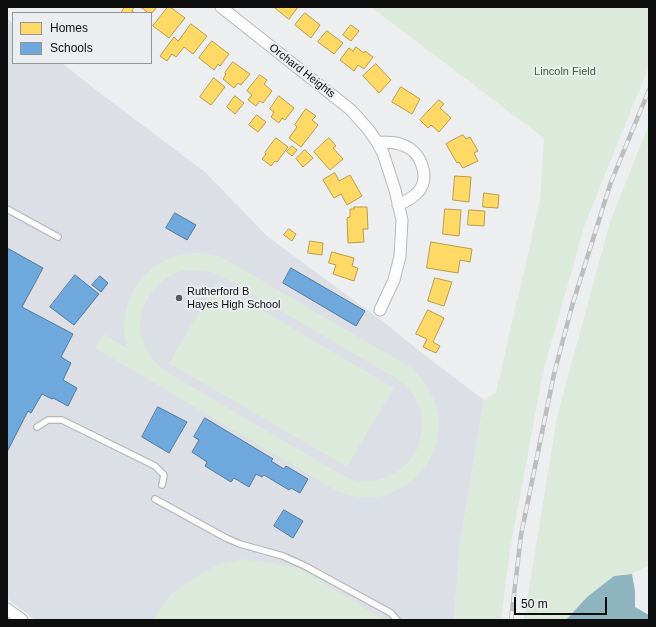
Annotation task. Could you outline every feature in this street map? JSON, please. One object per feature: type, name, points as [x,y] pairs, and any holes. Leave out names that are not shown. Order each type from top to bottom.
[{"type":"street","name":"Orchard Heights","points":[[221,7],[346,107],[368,129],[383,153],[395,190],[402,220],[400,256],[394,280],[380,310]]},
{"type":"street","points":[[377,142],[404,145],[417,155],[423,166],[424,175],[421,188],[417,193],[398,205]]},
{"type":"street","points":[[7,609],[22,620]]},
{"type":"lane","points":[[7,209],[58,237]]},
{"type":"lane","points":[[37,427],[48,420],[62,420],[155,466],[164,475],[162,485]]},
{"type":"lane","points":[[154,499],[226,538],[240,544],[283,556],[305,566],[391,613],[397,620]]},
{"type":"shaded area","name":"Rutherford B Hayes High School","points":[[7,19],[12,22],[12,64],[63,64],[205,172],[268,237],[381,320],[484,400],[460,543],[454,620],[35,620],[7,598]]},
{"type":"green space","name":"Lincoln Field","points":[[371,7],[649,7],[649,66],[585,224],[543,372],[510,550],[501,620],[454,620],[460,543],[484,400],[496,393],[540,201],[544,138]]},
{"type":"green space","points":[[649,124],[649,565],[632,574],[614,576],[587,597],[566,620],[524,620],[557,417],[610,222]]},
{"type":"green space","points":[[200,253],[217,256],[227,260],[410,367],[415,372],[424,382],[434,399],[439,422],[436,444],[431,456],[425,467],[416,477],[406,485],[383,496],[370,498],[356,497],[335,490],[95,348],[104,334],[128,349],[125,337],[125,312],[134,289],[151,270],[161,262],[176,256]],"holes":[[[186,270],[208,271],[221,276],[394,377],[405,386],[414,396],[418,404],[422,423],[421,434],[417,447],[409,462],[395,473],[379,480],[353,480],[165,371],[156,363],[149,354],[141,334],[140,323],[146,302],[152,292],[171,275]]]},
{"type":"green space","points":[[216,283],[394,388],[347,467],[169,363]]},
{"type":"green space","points":[[244,559],[299,568],[381,618],[381,620],[153,620],[172,593],[214,566]]},
{"type":"water","points":[[632,574],[635,591],[635,607],[649,615],[649,620],[566,620],[587,597],[614,576]]},
{"type":"building: Homes","points":[[125,7],[134,7],[132,11],[134,12],[122,12]]},
{"type":"building: Homes","points":[[141,7],[157,7],[152,13],[148,12]]},
{"type":"building: Homes","points":[[168,7],[185,18],[169,38],[153,26]]},
{"type":"building: Homes","points":[[274,7],[298,7],[289,19]]},
{"type":"building: Homes","points":[[305,13],[320,25],[311,38],[295,25]]},
{"type":"building: Homes","points":[[191,24],[207,36],[193,54],[184,47],[176,57],[172,54],[167,61],[160,56],[174,37],[178,41]]},
{"type":"building: Homes","points":[[351,25],[359,31],[351,41],[343,35]]},
{"type":"building: Homes","points":[[327,31],[343,43],[334,54],[318,42]]},
{"type":"building: Homes","points":[[212,41],[229,54],[220,66],[218,64],[214,70],[199,58]]},
{"type":"building: Homes","points":[[356,47],[373,57],[364,69],[358,65],[354,71],[340,60],[349,48],[353,51]]},
{"type":"building: Homes","points":[[233,62],[250,74],[241,85],[238,83],[234,88],[223,79],[226,74],[225,73]]},
{"type":"building: Homes","points":[[376,64],[391,80],[379,93],[363,76]]},
{"type":"building: Homes","points":[[260,75],[267,80],[264,84],[272,91],[263,103],[260,101],[256,106],[248,100],[252,95],[247,91]]},
{"type":"building: Homes","points":[[214,78],[225,87],[211,105],[200,97]]},
{"type":"building: Homes","points":[[401,87],[420,99],[412,114],[392,102]]},
{"type":"building: Homes","points":[[235,96],[244,103],[235,114],[227,107]]},
{"type":"building: Homes","points":[[279,96],[294,108],[285,120],[282,118],[279,123],[271,117],[274,112],[270,109]]},
{"type":"building: Homes","points":[[439,100],[444,104],[440,108],[451,118],[439,132],[431,125],[428,128],[420,120]]},
{"type":"building: Homes","points":[[306,109],[316,116],[312,120],[318,125],[301,147],[289,138],[297,127],[295,125]]},
{"type":"building: Homes","points":[[257,115],[266,122],[258,132],[249,125]]},
{"type":"building: Homes","points":[[463,135],[466,139],[470,137],[478,151],[474,153],[478,161],[463,168],[459,162],[457,163],[446,144]]},
{"type":"building: Homes","points":[[276,138],[288,147],[277,162],[275,161],[271,166],[262,159]]},
{"type":"building: Homes","points":[[329,138],[336,146],[333,148],[343,159],[330,170],[314,152]]},
{"type":"building: Homes","points":[[292,146],[297,150],[292,156],[287,152]]},
{"type":"building: Homes","points":[[305,150],[313,158],[303,167],[296,159]]},
{"type":"building: Homes","points":[[335,173],[339,181],[350,175],[362,196],[347,205],[341,194],[334,198],[323,180]]},
{"type":"building: Homes","points":[[455,176],[471,177],[469,202],[453,200]]},
{"type":"building: Homes","points":[[484,193],[499,195],[498,208],[483,207]]},
{"type":"building: Homes","points":[[354,207],[367,207],[368,229],[363,229],[364,242],[348,243],[347,218],[350,217],[350,209],[354,209]]},
{"type":"building: Homes","points":[[445,209],[461,210],[459,236],[443,234]]},
{"type":"building: Homes","points":[[469,210],[485,211],[484,226],[468,225]]},
{"type":"building: Homes","points":[[289,229],[296,234],[292,241],[284,235]]},
{"type":"building: Homes","points":[[310,241],[323,243],[322,255],[308,253]]},
{"type":"building: Homes","points":[[431,242],[472,249],[470,262],[460,260],[458,273],[427,268]]},
{"type":"building: Homes","points":[[332,252],[354,258],[352,266],[358,268],[354,281],[333,274],[336,265],[329,263]]},
{"type":"building: Homes","points":[[435,278],[452,282],[444,306],[428,301]]},
{"type":"building: Homes","points":[[428,310],[444,318],[433,342],[440,346],[436,353],[423,347],[427,339],[416,334]]},
{"type":"building: Schools","points":[[175,213],[196,225],[187,240],[166,228]]},
{"type":"building: Schools","points":[[7,248],[43,268],[22,307],[73,334],[61,357],[71,363],[63,380],[77,388],[68,406],[42,394],[31,413],[28,411],[7,452]]},
{"type":"building: Schools","points":[[291,268],[365,311],[356,326],[283,283]]},
{"type":"building: Schools","points":[[75,275],[99,294],[74,325],[50,307]]},
{"type":"building: Schools","points":[[100,276],[108,283],[101,292],[92,285]]},
{"type":"building: Schools","points":[[158,407],[187,422],[169,453],[142,437]]},
{"type":"building: Schools","points":[[205,418],[273,459],[271,461],[284,469],[286,466],[308,479],[300,493],[291,488],[289,490],[264,475],[262,477],[256,474],[249,487],[234,478],[231,482],[205,466],[207,462],[192,452],[199,440],[194,437]]},
{"type":"building: Schools","points":[[284,510],[303,521],[293,538],[274,526]]},
{"type":"railway","points":[[511,620],[521,535],[554,374],[572,306],[611,182],[649,90]]},
{"type":"place","name":"Rutherford B Hayes High School","points":[[179,298]]}]
